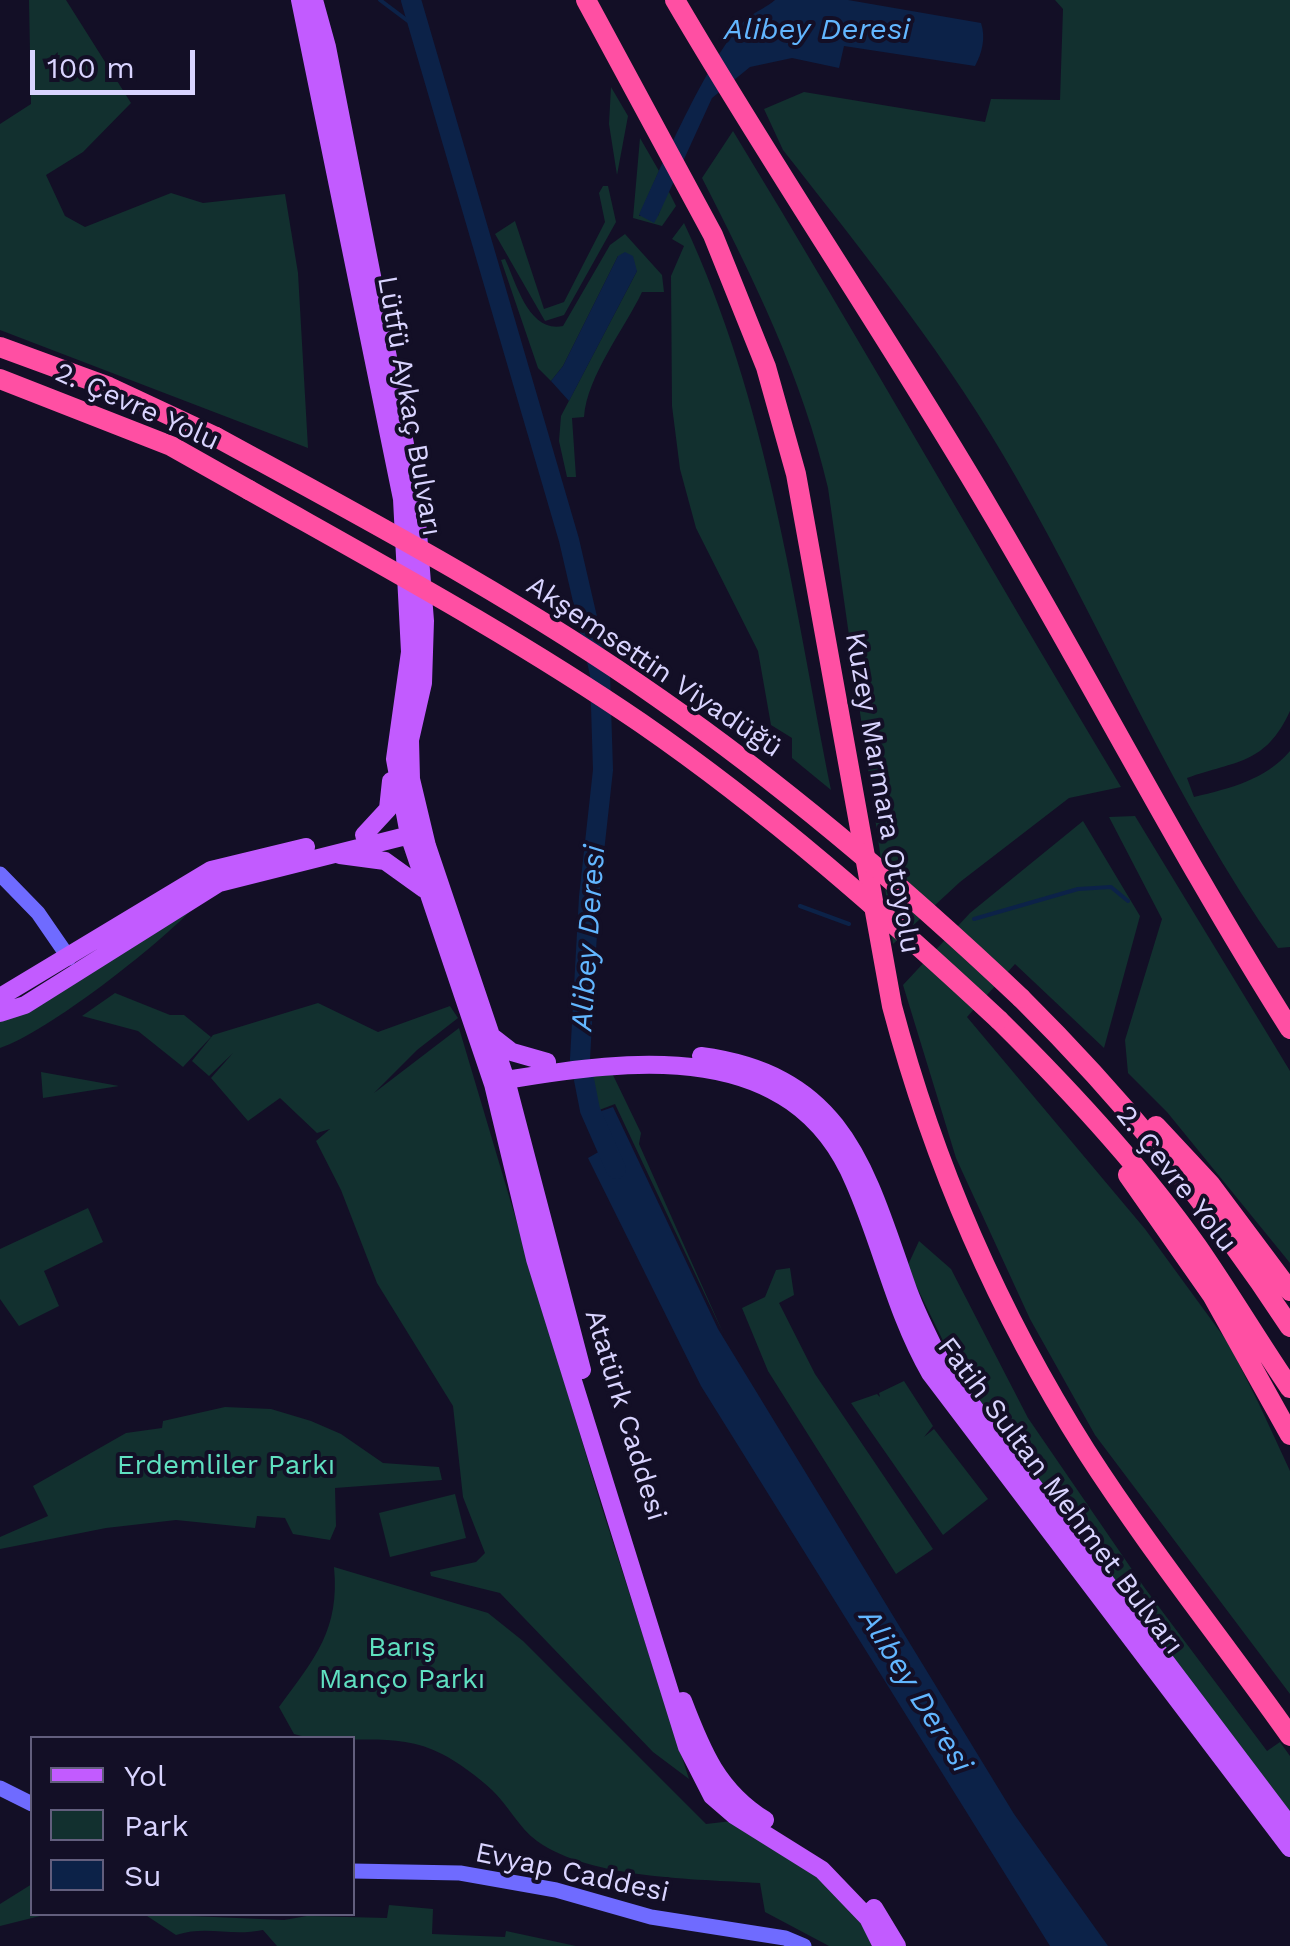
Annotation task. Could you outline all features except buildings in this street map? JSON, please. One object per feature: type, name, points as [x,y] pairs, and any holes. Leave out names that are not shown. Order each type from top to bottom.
[{"type":"highway","name":"Kuzey Marmara Otoyolu","points":[[586,0],[712,235],[766,367],[796,474],[873,918],[892,1006],[928,1132],[984,1270],[1048,1388],[1088,1454],[1174,1572]]},
{"type":"highway","points":[[675,0],[770,161],[946,434],[1195,876],[1290,1029]]},
{"type":"highway","name":"2. Çevre Yolu","points":[[0,347],[109,386],[216,437]]},
{"type":"highway","name":"2. Çevre Yolu","points":[[0,378],[171,446],[248,490]]},
{"type":"highway","name":"Akşemsettin Viyadüğü","points":[[216,437],[474,581],[659,698],[816,814],[1022,998]]},
{"type":"highway","name":"Akşemsettin Viyadüğü","points":[[248,490],[533,652],[644,726],[807,848],[999,1020]]},
{"type":"highway","name":"2. Çevre Yolu","points":[[1022,998],[1123,1104],[1207,1208],[1290,1327]]},
{"type":"highway","name":"2. Çevre Yolu","points":[[999,1020],[1103,1129],[1196,1244],[1290,1388]]},
{"type":"highway","points":[[1123,1104],[1182,1150],[1290,1291]]},
{"type":"highway","points":[[1103,1129],[1142,1199],[1212,1295],[1290,1435]]},
{"type":"highway","points":[[1174,1572],[1221,1624],[1290,1715]]},
{"type":"highway","points":[[1174,1572],[1290,1736]]},
{"type":"main road","name":"Lütfü Aykaç Bulvarı","points":[[300,0],[402,499],[410,652],[396,759],[415,829]]},
{"type":"main road","name":"Lütfü Aykaç Bulvarı","points":[[314,0],[328,47],[412,468],[424,621],[423,683],[409,759],[415,829]]},
{"type":"main road","points":[[364,835],[388,810],[396,759]]},
{"type":"main road","points":[[0,1012],[24,1005],[74,965],[232,863],[364,835],[415,829]]},
{"type":"main road","points":[[197,887],[415,829]]},
{"type":"main road","name":"Atatürk Caddesi","points":[[415,829],[430,894],[500,1077],[566,1316],[680,1693],[705,1760],[738,1810],[848,1877],[876,1911],[897,1946]]},
{"type":"main road","name":"Atatürk Caddesi","points":[[415,829],[485,1036]]},
{"type":"main road","points":[[330,854],[384,861],[430,894]]},
{"type":"main road","points":[[0,874],[38,914],[74,965]]},
{"type":"main road","points":[[0,998],[74,965]]},
{"type":"main road","points":[[485,1036],[512,1052],[555,1068],[526,1094],[518,1135]]},
{"type":"main road","name":"Fatih Sultan Mehmet Bulvarı","points":[[500,1077],[610,1058],[718,1070],[787,1099],[823,1130],[880,1231],[930,1373],[1290,1848]]},
{"type":"main road","name":"Atatürk Caddesi","points":[[500,1077],[535,1259],[679,1725],[705,1784],[822,1870],[868,1918],[882,1946]]},
{"type":"main road","name":"Fatih Sultan Mehmet Bulvarı","points":[[887,1254],[956,1386],[1290,1826]]},
{"type":"main road","points":[[0,1788],[30,1803]]},
{"type":"main road","name":"Evyap Caddesi","points":[[355,1872],[460,1874],[556,1890],[652,1917],[804,1946]]},
{"type":"green space","points":[[29,0],[66,0],[131,103],[83,152],[46,175],[65,216],[85,227],[171,193],[203,203],[285,194],[298,273],[308,448],[0,330],[0,124],[31,104]]},
{"type":"green space","points":[[1055,0],[1290,0],[1290,711],[1260,751],[1187,778],[1194,797],[1208,794],[1258,776],[1290,751],[1290,947],[1278,948],[1206,834],[1049,536],[990,434],[906,309],[783,150],[764,109],[804,92],[985,122],[991,99],[1060,100],[1063,9]]},
{"type":"green space","points":[[611,87],[628,116],[617,175],[609,124]]},
{"type":"green space","points":[[733,131],[1121,787],[1069,798],[960,882],[893,944],[828,488],[790,368],[758,291],[702,178]]},
{"type":"green space","points":[[640,138],[659,171],[639,216],[658,216],[668,190],[676,206],[662,226],[633,218]]},
{"type":"green space","points":[[603,186],[608,186],[616,222],[564,315],[545,321],[495,234],[515,221],[544,309],[564,302],[605,222],[599,193]]},
{"type":"green space","points":[[684,223],[713,291],[757,431],[790,574],[831,790],[792,758],[792,738],[771,725],[758,651],[696,528],[680,469],[672,406],[671,276],[684,246],[672,239]]},
{"type":"green space","points":[[625,234],[662,275],[664,292],[642,292],[599,369],[584,417],[572,418],[576,477],[567,477],[559,441],[561,416],[637,271],[618,256],[563,366],[551,381],[538,368],[501,260],[505,259],[533,315],[551,326],[563,326],[610,245]]},
{"type":"green space","points":[[1135,816],[1290,1071],[1290,1263],[1167,1112],[1128,1073],[1125,1040],[1162,919],[1109,817]]},
{"type":"green space","points":[[1083,821],[1140,916],[1104,1048],[1015,964],[967,1017],[1145,1229],[1229,1344],[1259,1404],[1290,1471],[1290,1694],[1095,1435],[1030,1319],[956,1158],[903,985],[970,913]]},
{"type":"green space","points":[[195,906],[102,986],[46,1025],[0,1048],[0,1022]]},
{"type":"green space","points":[[115,993],[170,1015],[184,1015],[211,1037],[183,1067],[138,1031],[82,1016]]},
{"type":"green space","points":[[318,1003],[378,1032],[450,1006],[458,1018],[417,1050],[374,1093],[459,1028],[601,1505],[689,1779],[653,1752],[500,1593],[431,1576],[430,1572],[476,1562],[485,1553],[463,1497],[453,1406],[377,1283],[341,1190],[316,1141],[330,1129],[317,1133],[280,1098],[248,1121],[211,1078],[233,1053],[209,1076],[192,1061],[213,1035]]},
{"type":"green space","points":[[41,1072],[119,1086],[43,1098]]},
{"type":"green space","points":[[612,1073],[641,1133],[639,1144],[724,1335],[615,1104],[594,1112],[584,1077]]},
{"type":"green space","points":[[88,1208],[103,1242],[44,1271],[59,1306],[19,1326],[0,1299],[0,1249]]},
{"type":"green space","points":[[919,1241],[951,1269],[1028,1418],[1144,1587],[1267,1751],[1280,1742],[1290,1756],[1290,1812],[966,1388],[907,1267]]},
{"type":"green space","points":[[790,1268],[794,1295],[779,1303],[815,1374],[933,1549],[896,1574],[768,1371],[742,1308],[765,1297],[776,1270]]},
{"type":"green space","points":[[904,1381],[933,1426],[924,1437],[934,1429],[988,1499],[943,1535],[851,1403],[877,1394],[880,1397],[879,1393]]},
{"type":"green space","name":"Erdemliler Parkı","points":[[225,1407],[271,1409],[311,1421],[341,1434],[383,1463],[439,1467],[442,1480],[335,1488],[336,1526],[330,1540],[293,1534],[285,1518],[257,1516],[255,1528],[176,1520],[106,1528],[0,1549],[0,1537],[48,1516],[33,1486],[126,1433],[162,1428],[163,1421]]},
{"type":"green space","points":[[455,1494],[466,1538],[390,1557],[379,1513]]},
{"type":"green space","name":"Barış Manço Parkı","points":[[334,1567],[488,1613],[523,1641],[706,1824],[732,1821],[842,1893],[876,1946],[829,1946],[765,1912],[760,1883],[644,1875],[559,1854],[531,1836],[498,1796],[474,1775],[424,1746],[355,1739],[355,1736],[294,1734],[279,1707],[322,1642],[335,1589]]},
{"type":"green space","points":[[30,1885],[30,1916],[40,1916],[0,1926],[0,1904]]},
{"type":"green space","points":[[389,1905],[433,1909],[432,1934],[505,1937],[506,1931],[576,1946],[277,1946],[263,1930],[176,1935],[147,1916],[284,1920],[307,1916],[387,1918]]},
{"type":"water","name":"Alibey Deresi","points":[[775,0],[848,0],[981,23],[981,51],[975,66],[844,46],[839,68],[792,58],[750,67],[712,98],[654,223],[639,215],[688,110],[720,53],[749,17]]},
{"type":"water","points":[[625,252],[633,256],[637,271],[569,401],[551,381],[563,366],[618,256]]},
{"type":"water","points":[[613,1107],[718,1329],[1014,1814],[1108,1946],[1050,1946],[701,1386],[588,1158],[609,1146],[593,1114]]},
{"type":"waterway","points":[[380,0],[420,30]]},
{"type":"waterway","name":"Alibey Deresi","points":[[411,0],[569,540],[600,674],[603,770],[589,897],[580,1059],[590,1110],[616,1169]]},
{"type":"waterway","points":[[974,919],[1078,889],[1111,887],[1128,901]]},
{"type":"waterway","points":[[800,906],[849,924]]}]
